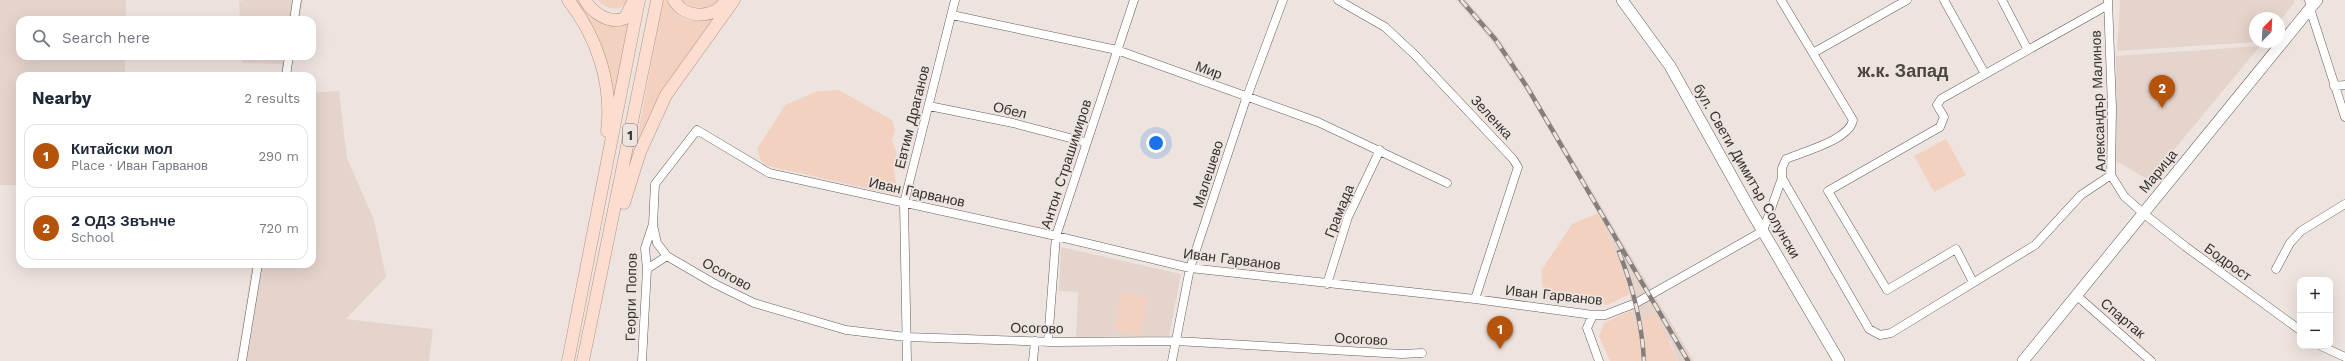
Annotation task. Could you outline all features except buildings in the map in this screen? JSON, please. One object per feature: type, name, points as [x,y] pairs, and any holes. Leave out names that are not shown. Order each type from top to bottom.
[{"type":"main road","points":[[568,0],[579,14],[591,35],[602,67],[608,100],[608,125],[587,268]]},
{"type":"main road","points":[[585,0],[597,14],[616,20],[625,18],[634,0]]},
{"type":"main road","name":"1","points":[[568,361],[639,0]]},
{"type":"main road","name":"1","points":[[584,361],[657,0]]},
{"type":"main road","points":[[674,0],[683,9],[702,15],[718,10],[726,0]]},
{"type":"main road","points":[[603,271],[640,152],[657,112],[678,76],[725,16],[734,0]]},
{"type":"street","points":[[295,16],[297,0]]},
{"type":"street","name":"Евтим Драганов","points":[[907,361],[904,203],[955,0]]},
{"type":"street","name":"Антон Страшимиров","points":[[1048,342],[1056,236],[1085,142],[1134,0]]},
{"type":"street","name":"Малешево","points":[[1172,361],[1190,268],[1247,98],[1283,0]]},
{"type":"street","name":"Зеленка","points":[[1338,0],[1378,22],[1415,55],[1513,159],[1518,167],[1475,299]]},
{"type":"street","name":"бул. Свети Димитър Солунски","points":[[1622,0],[1670,66],[1763,231],[1839,361]]},
{"type":"street","points":[[1763,231],[1782,178],[1782,168],[1786,159],[1844,135],[1852,127],[1853,120],[1781,0]]},
{"type":"street","points":[[1813,53],[1907,0]]},
{"type":"street","points":[[1944,0],[1985,74]]},
{"type":"street","points":[[2002,0],[2028,50]]},
{"type":"street","points":[[1973,282],[1956,250],[1887,290],[1828,191],[1940,127],[1944,117],[1937,105],[1938,102],[2108,2]]},
{"type":"street","name":"Александър Малинов","points":[[2108,2],[2112,108],[2111,174],[2124,196],[2143,213]]},
{"type":"street","points":[[2312,3],[2334,86],[2345,117]]},
{"type":"street","name":"Марица","points":[[2022,361],[2312,3]]},
{"type":"street","name":"Мир","points":[[952,15],[1117,50],[1247,98],[1318,122],[1447,183]]},
{"type":"street","points":[[287,72],[288,60]]},
{"type":"street","points":[[2334,86],[2345,85]]},
{"type":"street","name":"Обел","points":[[929,106],[1013,123],[1085,142]]},
{"type":"street","name":"Иван Гарванов","points":[[697,130],[769,173],[1056,236],[1190,268],[1475,299],[1593,315],[1605,315],[1636,303],[1763,231]]},
{"type":"street","name":"Георги Попов","points":[[642,361],[647,269],[645,248],[653,224],[655,184],[697,130]]},
{"type":"street","name":"Грамада","points":[[1327,284],[1348,216],[1380,150]]},
{"type":"street","points":[[1782,178],[1869,329],[1880,335],[1890,333],[2034,245],[2081,195],[2111,174]]},
{"type":"street","points":[[2276,269],[2290,243],[2301,231],[2345,204]]},
{"type":"street","name":"Бодрост","points":[[2143,213],[2186,247],[2297,328]]},
{"type":"street","points":[[647,269],[667,256],[657,243],[653,224]]},
{"type":"street","name":"Осогово","points":[[667,256],[715,284],[754,303],[846,330],[906,337],[1048,342],[1176,341],[1401,358],[1422,353]]},
{"type":"street","points":[[242,361],[257,268]]},
{"type":"street","name":"Спартак","points":[[2076,295],[2152,361]]},
{"type":"street","points":[[1593,315],[1587,328],[1599,361]]},
{"type":"street","points":[[1033,361],[1035,341]]},
{"type":"street","points":[[2328,349],[2345,357]]},
{"type":"shaded area","points":[[0,0],[126,0],[126,16],[16,16],[16,60],[125,60],[125,72],[16,72],[16,185],[0,185]]},
{"type":"shaded area","points":[[303,0],[300,16],[240,16],[239,1]]},
{"type":"shaded area","points":[[575,0],[579,0],[589,13],[607,25],[622,25],[630,22],[614,104],[596,37]]},
{"type":"shaded area","points":[[596,0],[629,0],[621,7],[613,9]]},
{"type":"shaded area","points":[[663,0],[667,0],[676,13],[686,20],[699,21],[714,17],[655,105],[635,149]]},
{"type":"shaded area","points":[[681,0],[721,0],[712,7],[701,8],[685,3]]},
{"type":"shaded area","points":[[1456,0],[1466,0],[1498,37],[1520,70],[1694,361],[1678,361],[1670,341],[1634,323],[1630,294],[1619,259],[1598,213],[1528,94],[1495,45]]},
{"type":"shaded area","points":[[2120,0],[2294,0],[2295,2],[2285,14],[2285,12],[2249,12],[2249,42],[2117,51]]},
{"type":"shaded area","points":[[2249,47],[2249,48],[2258,48],[2149,180],[2116,161],[2116,56]]},
{"type":"shaded area","points":[[242,60],[293,60],[291,72],[281,72],[282,64],[242,63]]},
{"type":"shaded area","points":[[839,90],[892,120],[895,130],[892,141],[897,153],[894,168],[896,183],[892,194],[768,166],[761,161],[757,149],[785,105],[818,91]]},
{"type":"shaded area","points":[[339,91],[347,158],[374,220],[386,277],[346,319],[433,329],[429,361],[237,361],[251,268],[316,268],[316,93]]},
{"type":"shaded area","points":[[1946,139],[1966,175],[1934,192],[1914,156]]},
{"type":"shaded area","points":[[1598,213],[1619,259],[1630,294],[1607,305],[1544,298],[1541,271],[1572,224]]},
{"type":"shaded area","points":[[1061,247],[1181,274],[1169,336],[1076,337],[1078,292],[1059,291]]},
{"type":"shaded area","points":[[1122,292],[1148,297],[1140,335],[1114,330]]},
{"type":"shaded area","points":[[1632,310],[1634,323],[1655,312],[1678,361],[1610,361],[1599,336],[1604,323]]},
{"type":"railway","points":[[1461,0],[1495,39],[1527,87],[1688,361]]},
{"type":"railway","points":[[1619,252],[1629,278],[1636,305],[1644,361]]},
{"type":"place","name":"2 ОДЗ Звънче","points":[[2162,108]]},
{"type":"place","name":"Китайски мол","points":[[1500,349]]},
{"type":"district","name":"ж.к. Запад","points":[[1903,70]]}]
